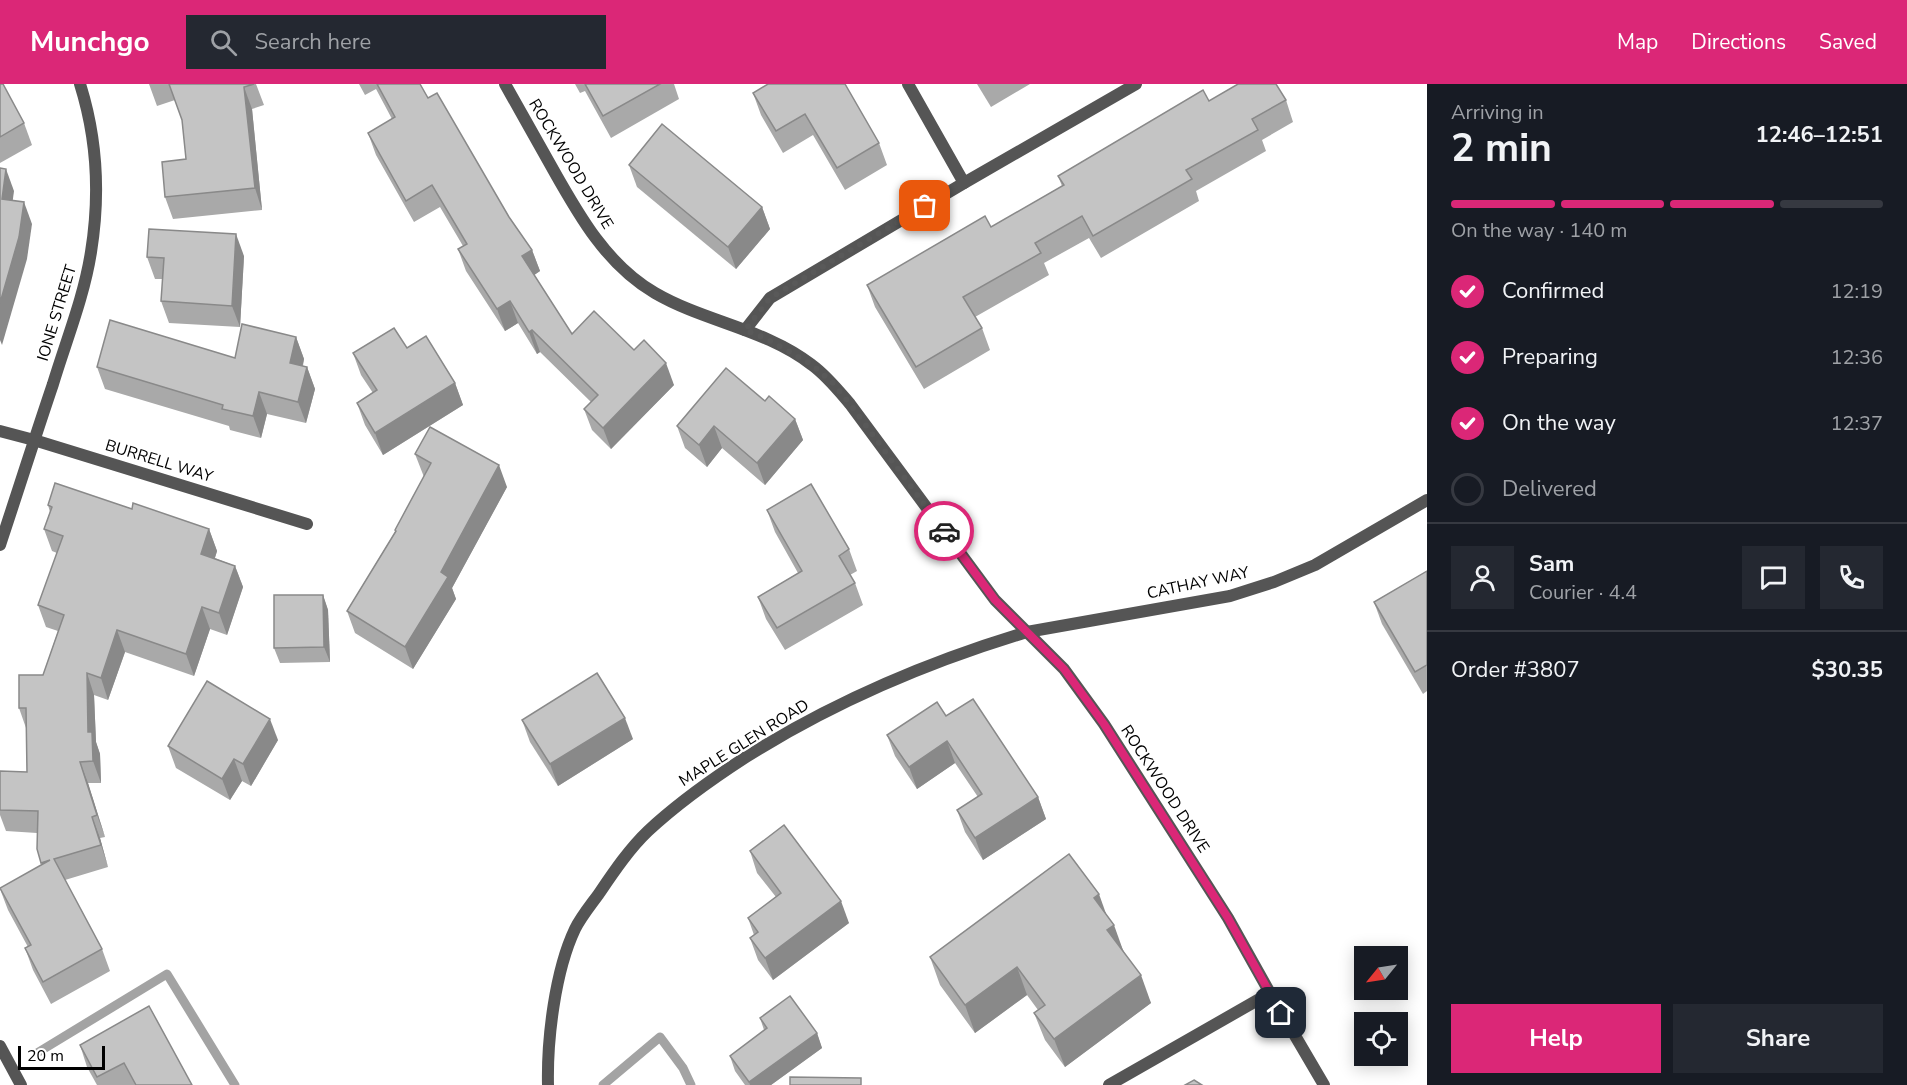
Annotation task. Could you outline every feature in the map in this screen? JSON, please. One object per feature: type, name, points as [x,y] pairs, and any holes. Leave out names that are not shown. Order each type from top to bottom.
[{"type":"street","name":"IONE STREET","points":[[0,545],[79,302],[91,253],[96,203],[95,153],[86,103],[80,84]]},
{"type":"street","name":"ROCKWOOD DRIVE","points":[[505,84],[574,207],[600,244],[623,270],[654,292],[693,312],[765,338],[811,364],[832,382],[995,600],[1064,669],[1104,724],[1228,918],[1324,1085]]},
{"type":"street","points":[[908,84],[964,183]]},
{"type":"street","points":[[745,330],[770,298],[1136,84]]},
{"type":"street","name":"BURRELL WAY","points":[[0,431],[307,524]]},
{"type":"street","name":"CATHAY WAY","points":[[1028,632],[1230,596],[1315,565],[1427,500]]},
{"type":"street","name":"MAPLE GLEN ROAD","points":[[548,1085],[551,1024],[559,978],[575,929],[625,858],[647,832],[709,781],[791,729],[911,672],[996,641],[1028,632]]},
{"type":"street","points":[[1109,1085],[1270,993]]},
{"type":"street","points":[[0,1046],[21,1085]]},
{"type":"building","points":[[0,84],[3,84],[24,123],[0,137]]},
{"type":"building","points":[[169,84],[254,84],[244,87],[255,188],[165,197],[162,162],[186,159],[182,120]]},
{"type":"building","points":[[377,84],[420,84],[428,98],[437,93],[509,217],[532,250],[522,256],[572,334],[594,311],[634,350],[644,340],[666,363],[603,428],[584,409],[598,395],[532,330],[529,332],[510,301],[497,309],[458,249],[467,244],[432,185],[406,201],[368,133],[395,117]]},
{"type":"building","points":[[585,84],[660,84],[603,116]]},
{"type":"building","points":[[768,84],[845,84],[879,143],[837,168],[805,114],[776,131],[753,93]]},
{"type":"building","points":[[1238,84],[1276,84],[1286,100],[1252,119],[1258,130],[1186,170],[1192,179],[1093,236],[1082,216],[1035,243],[1041,253],[963,297],[982,328],[916,367],[867,285],[985,216],[991,227],[1064,185],[1058,176],[1203,90],[1209,101]]},
{"type":"building","points":[[662,124],[762,207],[728,247],[629,165]]},
{"type":"building","points":[[0,168],[6,169],[2,199],[24,202],[19,237],[0,303]]},
{"type":"building","points":[[149,229],[236,234],[232,306],[161,301],[164,258],[147,257]]},
{"type":"building","points":[[110,320],[235,358],[242,324],[296,337],[290,363],[307,367],[298,402],[259,392],[253,416],[222,409],[223,405],[97,367]]},
{"type":"building","points":[[394,328],[407,348],[426,336],[455,383],[375,433],[357,403],[377,390],[353,353]]},
{"type":"building","points":[[726,368],[765,401],[769,396],[795,419],[757,463],[714,426],[699,445],[677,426]]},
{"type":"building","points":[[430,427],[499,465],[441,572],[448,577],[405,647],[347,611],[396,531],[431,463],[415,454]]},
{"type":"building","points":[[55,483],[132,509],[133,503],[209,529],[201,554],[235,566],[219,613],[202,607],[186,654],[117,630],[101,678],[87,673],[88,732],[92,732],[93,761],[80,762],[97,815],[92,817],[101,845],[54,859],[102,949],[43,982],[25,948],[31,945],[0,888],[50,860],[41,863],[37,849],[38,811],[0,810],[0,771],[27,772],[26,708],[19,708],[19,675],[43,675],[64,615],[38,605],[63,536],[44,529],[52,507],[48,505]]},
{"type":"building","points":[[811,484],[849,549],[839,556],[855,583],[777,628],[758,597],[802,571],[767,510]]},
{"type":"building","points":[[1427,571],[1427,665],[1415,672],[1374,602]]},
{"type":"building","points":[[274,595],[323,595],[324,647],[274,648]]},
{"type":"building","points":[[597,673],[625,718],[550,764],[522,720]]},
{"type":"building","points":[[207,681],[270,719],[243,764],[234,759],[222,779],[168,746]]},
{"type":"building","points":[[973,699],[1038,797],[975,838],[957,810],[982,794],[947,741],[909,767],[887,735],[937,702],[946,716]]},
{"type":"building","points":[[784,825],[841,901],[765,958],[750,938],[758,932],[748,918],[781,893],[750,851]]},
{"type":"building","points":[[1069,854],[1099,894],[1094,898],[1114,925],[1107,930],[1141,975],[1054,1039],[1034,1013],[1045,1005],[1017,967],[965,1005],[930,957]]},
{"type":"building","points":[[790,996],[817,1033],[749,1082],[730,1056],[767,1028],[760,1018]]},
{"type":"building","points":[[149,1006],[192,1085],[136,1085],[124,1063],[97,1077],[80,1045]]},
{"type":"building","points":[[790,1077],[861,1078],[861,1085],[790,1085]]},
{"type":"building","points":[[1194,1080],[1202,1085],[1185,1085]]},
{"type":"waterway","points":[[37,1053],[167,974],[235,1085]]},
{"type":"waterway","points":[[603,1085],[660,1037],[683,1068],[691,1085]]},
{"type":"way so far","points":[[925,206],[770,298],[745,330],[779,345],[811,364],[832,382],[944,531]]},
{"type":"route","points":[[944,531],[995,600],[1064,669],[1104,724],[1228,918],[1281,1013]]}]
